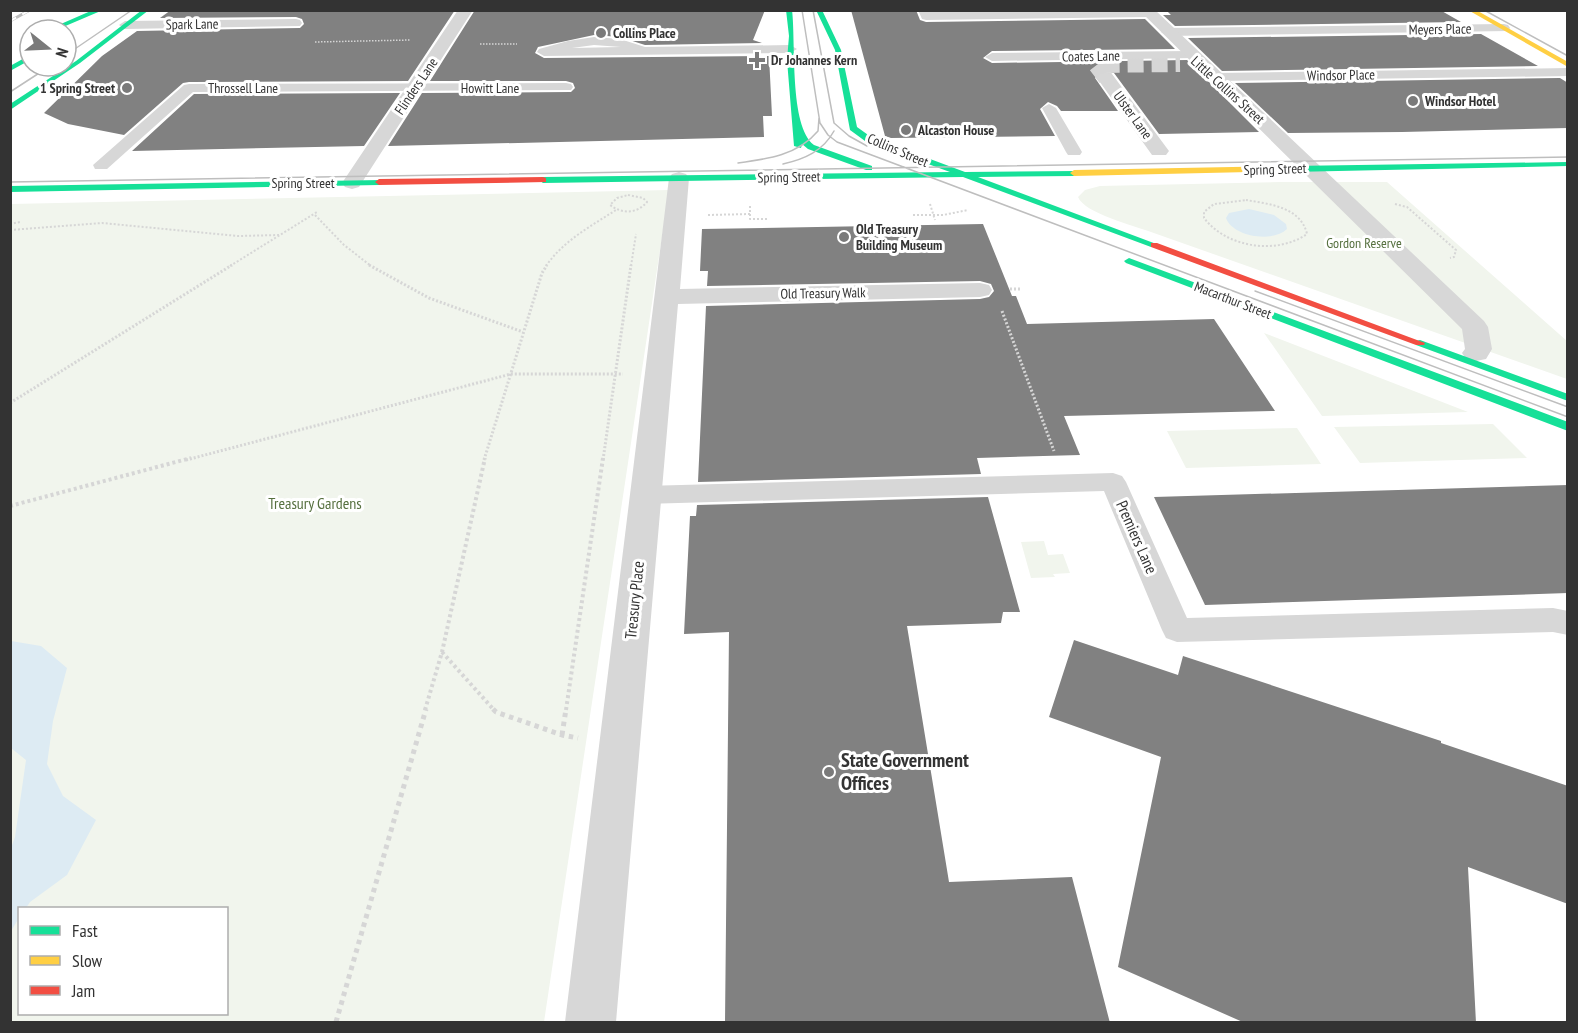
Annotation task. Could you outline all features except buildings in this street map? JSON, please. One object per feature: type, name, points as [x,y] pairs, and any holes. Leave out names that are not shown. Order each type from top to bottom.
[{"type":"street","points":[[78,19],[102,10]]},
{"type":"street","points":[[78,25],[102,10]]},
{"type":"street","name":"Flinders Lane","points":[[352,183],[363,163],[466,10]]},
{"type":"street","points":[[789,10],[792,36],[790,49],[798,126]]},
{"type":"street","name":"Collins Street","points":[[819,10],[821,19],[838,50],[853,128],[868,140],[958,174]]},
{"type":"street","points":[[1472,10],[1568,65]]},
{"type":"street","name":"Little Collins Street","points":[[1147,12],[1167,32],[1189,61],[1217,77],[1292,149],[1313,158],[1475,327],[1479,349],[1476,353]]},
{"type":"street","points":[[10,108],[78,62],[143,13]]},
{"type":"street","name":"Ulster Lane","points":[[1106,78],[1165,151]]},
{"type":"street","name":"Collins Street","points":[[798,126],[801,137],[807,145],[897,176]]},
{"type":"street","name":"Spring Street","points":[[798,126],[798,147],[784,154],[949,154]]},
{"type":"street","name":"Spring Street","points":[[1269,149],[1292,149]]},
{"type":"street","points":[[1138,151],[1165,151]]},
{"type":"street","name":"Spring Street","points":[[10,189],[260,183],[1071,172],[1313,158],[1568,164]]},
{"type":"street","points":[[95,165],[124,165]]},
{"type":"street","points":[[1046,207],[1031,196],[1029,186],[1042,176],[1071,172]]},
{"type":"street","name":"Macarthur Street","points":[[958,174],[1568,398]]},
{"type":"street","points":[[897,176],[937,189]]},
{"type":"street","name":"Treasury Place","points":[[590,1023],[679,178]]},
{"type":"street","name":"Macarthur Street","points":[[1119,257],[1568,427]]},
{"type":"street","name":"Old Treasury Walk","points":[[666,297],[989,295]]},
{"type":"lane","points":[[279,38],[307,10]]},
{"type":"lane","points":[[924,10],[926,16],[1147,12]]},
{"type":"lane","points":[[143,13],[165,15]]},
{"type":"lane","points":[[1074,14],[1084,28]]},
{"type":"lane","points":[[1358,17],[1377,30]]},
{"type":"lane","name":"Spark Lane","points":[[125,25],[296,23]]},
{"type":"lane","name":"Meyers Place","points":[[1167,32],[1504,28]]},
{"type":"lane","points":[[1250,31],[1264,43]]},
{"type":"lane","points":[[643,51],[602,36],[544,52],[643,51],[790,49]]},
{"type":"lane","name":"Coates Lane","points":[[992,57],[1189,61]]},
{"type":"lane","points":[[1444,58],[1466,73]]},
{"type":"lane","name":"Windsor Place","points":[[1217,77],[1568,72]]},
{"type":"lane","name":"Throssell Lane","points":[[95,165],[189,88],[414,88]]},
{"type":"lane","name":"Howitt Lane","points":[[414,88],[565,89]]},
{"type":"lane","points":[[1049,108],[1074,152]]},
{"type":"lane","name":"Premiers Lane","points":[[644,495],[1113,482],[1177,630],[1553,620],[1568,623]]},
{"type":"path","points":[[308,42],[411,40]]},
{"type":"path","points":[[491,44],[527,44]]},
{"type":"path","points":[[1221,201],[1260,202],[1289,211],[1307,227],[1307,234],[1300,241],[1288,245],[1253,244],[1219,233],[1204,218],[1205,210],[1221,201]]},
{"type":"path","points":[[1407,207],[1456,250]]},
{"type":"path","points":[[336,1023],[442,652],[485,457],[542,273],[550,257],[615,210]]},
{"type":"path","points":[[638,218],[639,210]]},
{"type":"path","points":[[913,215],[968,210]]},
{"type":"path","points":[[750,214],[750,219],[768,219]]},
{"type":"path","points":[[10,404],[315,215],[345,246],[389,277],[473,317],[523,332]]},
{"type":"path","points":[[706,215],[724,215]]},
{"type":"path","points":[[10,224],[20,222]]},
{"type":"path","points":[[10,230],[102,223],[238,236],[282,235]]},
{"type":"path","points":[[442,652],[496,712],[562,735],[636,228]]},
{"type":"path","points":[[989,295],[1054,452],[1045,452]]},
{"type":"path","points":[[10,506],[511,374],[607,374]]},
{"type":"green space","name":"Gordon Reserve","points":[[1387,182],[1567,341],[1567,379],[1100,214],[1082,203],[1078,197],[1085,190],[1100,186]]},
{"type":"green space","name":"Treasury Gardens","points":[[669,190],[544,1022],[11,1022],[11,204]]},
{"type":"green space","points":[[1264,333],[1468,412],[1322,416]]},
{"type":"green space","points":[[1493,424],[1527,458],[1360,463],[1334,427]]},
{"type":"green space","points":[[1297,428],[1321,464],[1186,468],[1167,431]]},
{"type":"green space","points":[[1044,541],[1048,555],[1063,554],[1070,573],[1053,574],[1055,577],[1031,578],[1021,542]]},
{"type":"shaded area","points":[[1249,209],[1274,215],[1286,224],[1287,229],[1273,236],[1263,237],[1245,234],[1230,225],[1226,218],[1229,213]]},
{"type":"shaded area","points":[[11,641],[41,646],[67,668],[53,721],[47,764],[63,796],[96,820],[67,875],[30,902],[27,907],[18,907],[18,920],[11,931],[11,848],[15,837],[26,760],[11,748]]},
{"type":"tunnel","points":[[1106,78],[1096,65],[1180,64]]},
{"type":"tram line","points":[[78,47],[132,10]]},
{"type":"tram line","points":[[802,10],[820,123],[831,137]]},
{"type":"tram line","points":[[813,10],[834,123],[849,136],[867,146]]},
{"type":"tram line","points":[[1484,10],[1568,56]]},
{"type":"tram line","points":[[10,92],[32,78]]},
{"type":"tram line","points":[[738,163],[792,151],[818,131],[819,118]]},
{"type":"tram line","points":[[831,137],[834,131]]},
{"type":"tram line","points":[[783,164],[813,153],[831,137]]},
{"type":"tram line","points":[[831,137],[837,142],[905,168]]},
{"type":"tram line","points":[[905,168],[1568,157]]},
{"type":"tram line","points":[[10,182],[905,168]]},
{"type":"tram line","points":[[905,168],[1568,417]]},
{"type":"tram line","points":[[1255,291],[1568,407]]},
{"type":"railway","points":[[10,21],[30,10]]},
{"type":"traffic: fast","points":[[78,19],[100,10]]},
{"type":"traffic: fast","points":[[10,108],[78,62],[146,10]]},
{"type":"traffic: fast","points":[[789,10],[792,36],[790,60],[798,146]]},
{"type":"traffic: fast","points":[[819,10],[838,50],[853,128],[868,139],[1154,245]]},
{"type":"traffic: fast","points":[[10,69],[18,64]]},
{"type":"traffic: fast","points":[[798,126],[803,141],[811,147],[869,168]]},
{"type":"traffic: fast","points":[[1291,169],[1568,164]]},
{"type":"traffic: fast","points":[[543,180],[1074,173]]},
{"type":"traffic: fast","points":[[10,189],[379,182]]},
{"type":"traffic: fast","points":[[1129,261],[1568,427]]},
{"type":"traffic: fast","points":[[1420,343],[1568,398]]},
{"type":"traffic: slow","points":[[1471,10],[1568,65]]},
{"type":"traffic: slow","points":[[1074,173],[1291,169]]},
{"type":"traffic: jam","points":[[379,182],[543,180]]},
{"type":"traffic: jam","points":[[1154,245],[1420,343]]},
{"type":"place","name":"Collins Place","points":[[601,33]]},
{"type":"place","name":"Dr Johannes Kern","points":[[757,60]]},
{"type":"place","name":"1 Spring Street","points":[[127,88]]},
{"type":"place","name":"Windsor Hotel","points":[[1413,101]]},
{"type":"place","name":"Alcaston House","points":[[906,130]]},
{"type":"place","name":"Old Treasury Building Museum","points":[[844,237]]},
{"type":"place","name":"State Government Offices","points":[[829,772]]}]
